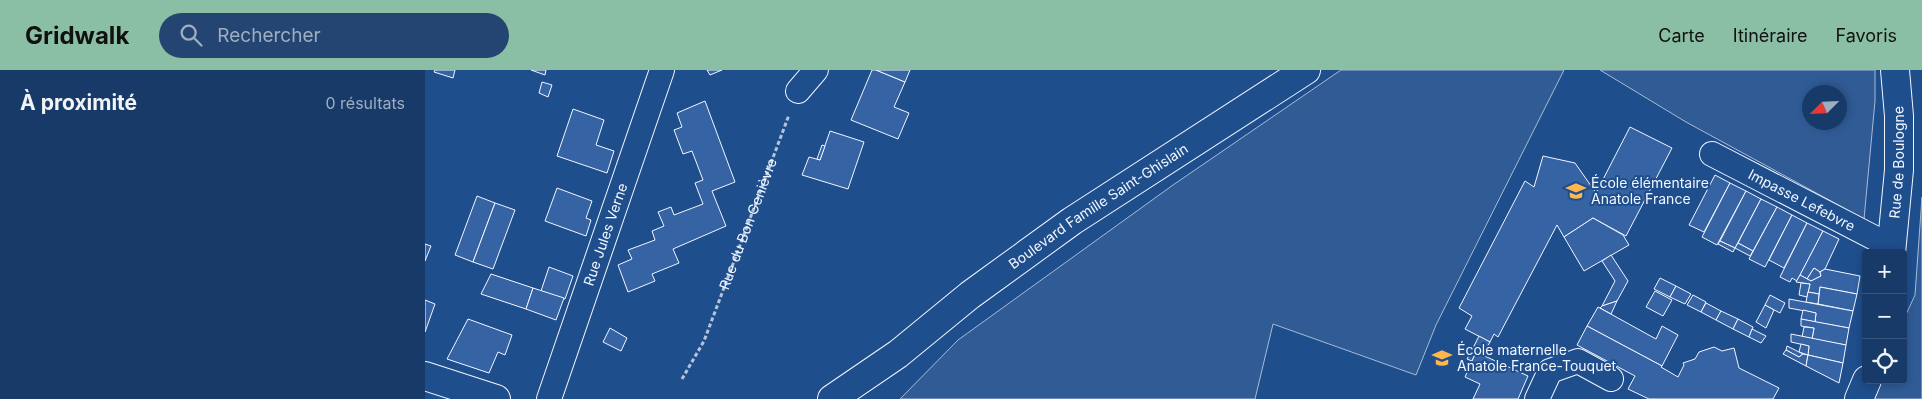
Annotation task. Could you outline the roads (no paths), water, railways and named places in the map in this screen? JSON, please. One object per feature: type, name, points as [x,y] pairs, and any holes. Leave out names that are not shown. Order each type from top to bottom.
[{"type":"main road","name":"Boulevard Famille Saint-Ghislain","points":[[832,399],[898,354],[970,295],[1030,250],[1111,194],[1307,70]]},
{"type":"main road","name":"Rue de Boulogne","points":[[1891,249],[1899,170],[1899,116],[1895,70]]},
{"type":"main road","name":"Boulevard Famille Saint-Ghislain","points":[[861,399],[898,354]]},
{"type":"main road","points":[[425,376],[496,399]]},
{"type":"main road","points":[[1859,399],[1865,384]]},
{"type":"street","name":"Rue Jules Verne","points":[[549,399],[661,70]]},
{"type":"street","points":[[798,91],[816,70]]},
{"type":"street","name":"Impasse Lefebvre","points":[[1712,154],[1889,249]]},
{"type":"street","points":[[1537,399],[1550,371],[1578,361],[1611,379]]},
{"type":"place","name":"École élémentaire Anatole France","points":[[1576,191]]},
{"type":"place","name":"École maternelle Anatole France-Touquet","points":[[1442,358]]}]
